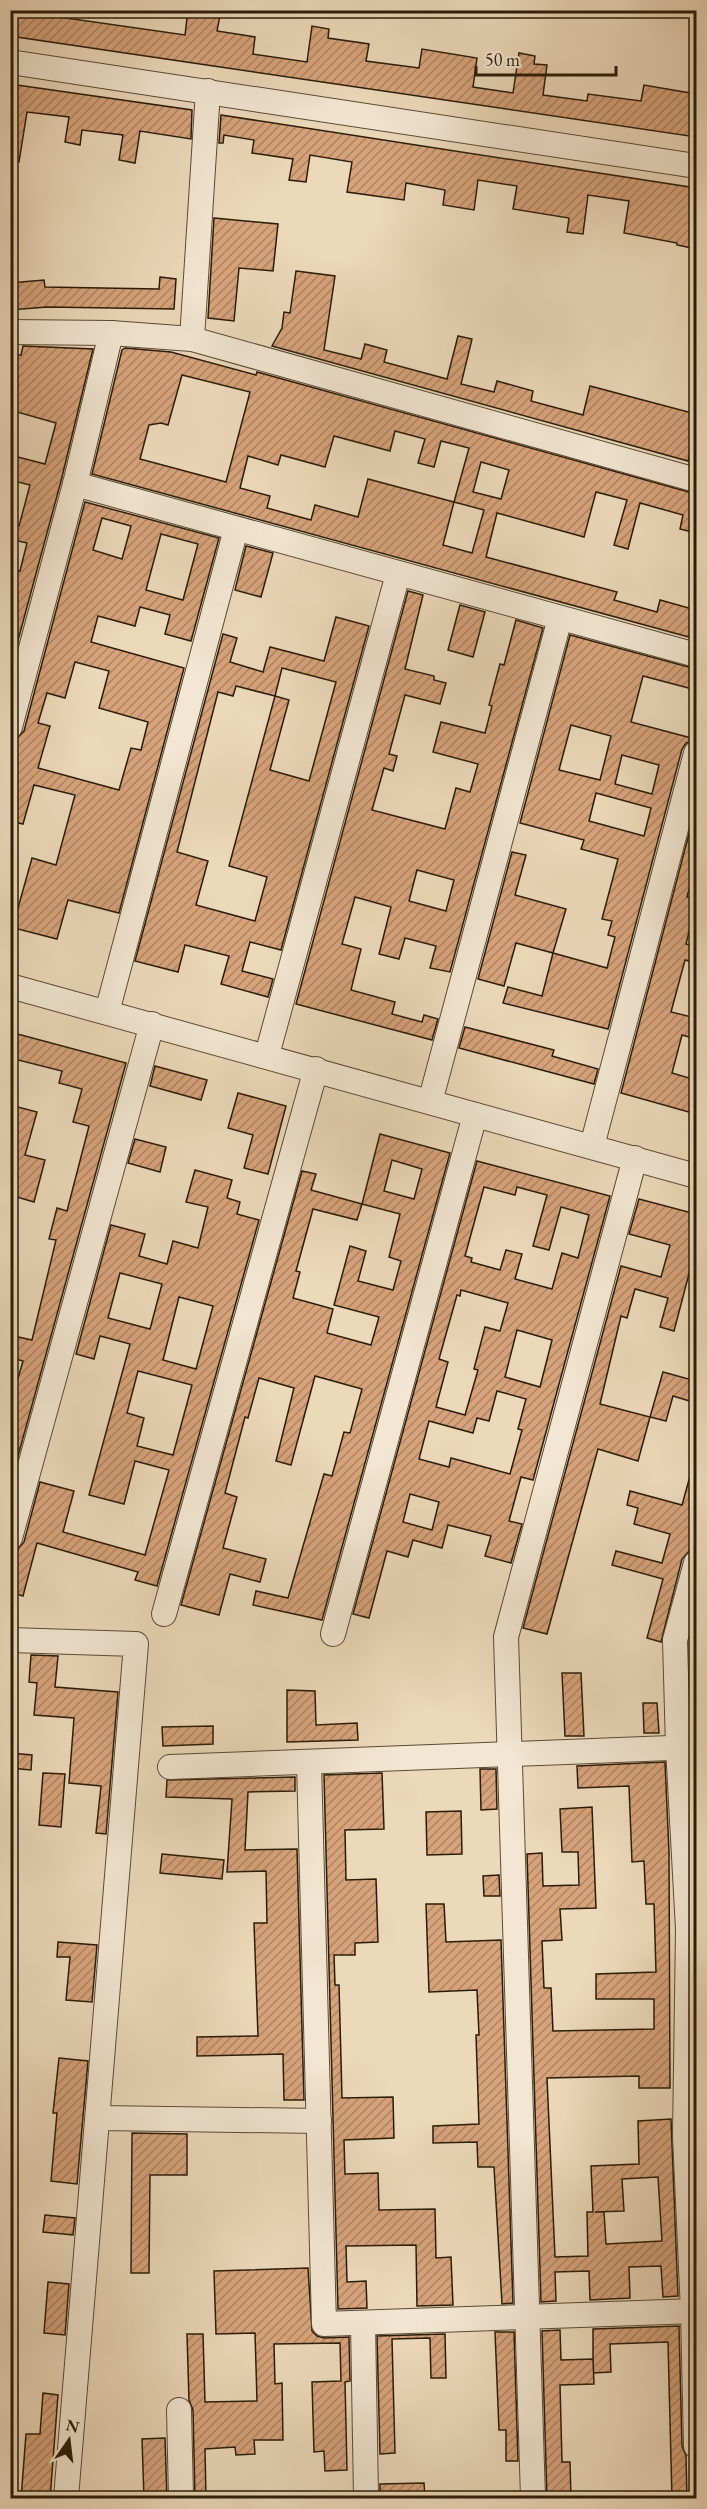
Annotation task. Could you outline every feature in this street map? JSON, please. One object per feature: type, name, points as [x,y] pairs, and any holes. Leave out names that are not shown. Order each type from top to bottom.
[{"type":"street","points":[[10,62],[696,166]]},
{"type":"street","points":[[192,339],[208,91]]},
{"type":"street","points":[[10,332],[111,333],[192,339],[696,480]]},
{"type":"street","points":[[10,727],[75,484],[111,333]]},
{"type":"street","points":[[75,484],[696,655]]},
{"type":"street","points":[[107,1012],[236,529]]},
{"type":"street","points":[[267,1055],[398,574]]},
{"type":"street","points":[[430,1102],[560,618]]},
{"type":"street","points":[[592,1146],[696,753]]},
{"type":"street","points":[[10,986],[267,1055],[696,1176]]},
{"type":"street","points":[[10,1538],[152,1024]]},
{"type":"street","points":[[164,1614],[316,1069]]},
{"type":"street","points":[[333,1634],[475,1114]]},
{"type":"street","points":[[532,2499],[506,1637],[635,1158]]},
{"type":"street","points":[[696,1563],[675,1640],[687,1747],[686,2136],[695,2311],[696,2446]]},
{"type":"street","points":[[10,1640],[136,1644],[66,2499]]},
{"type":"street","points":[[170,1767],[687,1747]]},
{"type":"street","points":[[309,1763],[324,2324],[695,2311]]},
{"type":"street","points":[[98,2118],[319,2121]]},
{"type":"street","points":[[363,2323],[366,2499]]},
{"type":"street","points":[[179,2410],[181,2499]]},
{"type":"building","points":[[10,10],[185,35],[188,10],[221,10],[217,31],[255,37],[253,54],[307,62],[312,26],[329,29],[328,38],[369,44],[366,61],[419,68],[422,49],[477,58],[473,87],[513,93],[519,53],[535,56],[534,64],[547,65],[543,95],[587,101],[588,94],[641,101],[644,85],[696,94],[696,137],[10,36]]},
{"type":"building","points":[[10,84],[192,110],[191,139],[140,131],[135,163],[119,160],[123,135],[82,130],[80,145],[65,142],[69,117],[27,112],[19,162],[10,161]]},
{"type":"building","points":[[221,115],[696,188],[696,218],[692,248],[624,233],[629,201],[588,195],[583,234],[567,232],[569,218],[513,209],[517,186],[478,180],[474,210],[443,205],[445,190],[406,183],[404,200],[347,192],[352,162],[310,155],[306,182],[289,180],[293,159],[252,153],[254,140],[224,135],[223,143],[219,143]]},
{"type":"building","points":[[214,218],[278,224],[273,271],[239,268],[234,321],[208,318]]},
{"type":"building","points":[[296,271],[335,276],[324,350],[361,359],[365,344],[387,350],[384,362],[447,379],[458,336],[472,339],[461,384],[494,392],[497,381],[533,391],[531,401],[583,415],[590,386],[696,414],[696,439],[694,438],[688,461],[272,346],[282,328],[284,312],[290,313]]},
{"type":"building","points":[[160,277],[176,279],[174,309],[47,307],[10,310],[10,283],[44,280],[45,287],[159,289]]},
{"type":"building","points":[[23,346],[93,349],[61,481],[10,670],[10,569],[20,571],[27,543],[10,539],[10,524],[19,526],[30,485],[10,480],[10,455],[45,464],[56,423],[10,410],[10,355],[21,355]]},
{"type":"building","points":[[125,348],[171,352],[256,375],[257,372],[696,494],[696,533],[680,529],[683,515],[640,503],[628,549],[614,545],[627,500],[596,492],[584,537],[497,513],[486,557],[617,592],[614,600],[657,612],[660,600],[696,610],[696,639],[92,474],[122,350]],"holes":[[[182,375],[250,392],[226,482],[140,459],[149,425],[161,423],[168,425]],[[395,431],[425,439],[418,463],[434,467],[441,441],[469,448],[454,502],[368,479],[358,517],[315,505],[311,520],[267,508],[270,496],[240,488],[248,456],[278,465],[281,455],[325,467],[334,436],[390,451]],[[481,462],[509,470],[501,499],[473,492]],[[454,502],[484,510],[472,553],[443,545]]]},
{"type":"building","points":[[85,502],[219,538],[191,641],[165,634],[170,615],[140,607],[135,626],[98,616],[91,642],[184,668],[119,913],[68,900],[57,939],[10,927],[10,906],[18,908],[32,858],[56,865],[75,795],[34,785],[23,824],[10,821],[10,761],[16,739],[24,731]],"holes":[[[102,518],[131,526],[122,559],[93,550]],[[161,534],[198,544],[183,600],[146,590]],[[75,662],[109,671],[99,708],[148,722],[141,750],[131,748],[119,790],[38,768],[50,726],[38,723],[47,693],[65,698]]]},
{"type":"building","points":[[246,546],[273,553],[261,597],[235,590]]},
{"type":"building","points":[[408,591],[423,595],[405,669],[434,676],[434,680],[446,683],[440,704],[405,695],[389,754],[397,756],[393,771],[384,768],[372,810],[445,829],[456,788],[470,792],[478,764],[433,752],[441,722],[485,733],[492,706],[489,705],[500,664],[504,665],[516,620],[543,628],[450,972],[430,968],[436,946],[405,938],[399,959],[379,954],[391,907],[355,897],[342,944],[361,949],[351,990],[395,1002],[392,1014],[422,1022],[424,1015],[438,1019],[432,1040],[296,1004]],"holes":[[[417,870],[454,880],[446,911],[409,901]]]},
{"type":"building","points":[[460,605],[485,612],[473,657],[448,650]]},
{"type":"building","points":[[336,617],[369,626],[281,950],[250,942],[242,971],[273,979],[268,997],[221,984],[229,956],[185,945],[178,972],[135,961],[223,634],[237,638],[230,662],[263,672],[270,647],[324,661]],"holes":[[[282,668],[336,682],[309,781],[270,770],[289,700],[275,696]],[[236,686],[275,696],[229,866],[267,877],[255,921],[196,905],[208,861],[177,852],[218,692],[233,696]]]},
{"type":"building","points":[[570,635],[696,669],[696,690],[643,676],[631,722],[695,739],[686,743],[682,749],[608,1029],[503,1003],[508,987],[542,996],[553,953],[607,968],[615,937],[608,935],[612,921],[602,919],[618,859],[581,849],[584,840],[520,823]],"holes":[[[571,725],[611,736],[600,780],[559,770]],[[622,755],[659,765],[652,794],[615,784]],[[596,793],[651,808],[644,836],[589,821]]]},
{"type":"building","points":[[696,807],[696,863],[687,897],[696,899],[696,903],[686,944],[696,947],[696,963],[685,960],[671,1012],[696,1018],[696,1039],[682,1035],[672,1073],[696,1080],[696,1114],[621,1093]]},
{"type":"building","points":[[512,852],[526,855],[515,895],[566,909],[553,953],[516,943],[504,986],[478,979]]},
{"type":"building","points":[[465,1027],[554,1050],[552,1056],[598,1069],[594,1084],[459,1048]]},
{"type":"building","points":[[10,1032],[126,1063],[15,1467],[10,1467],[10,1406],[23,1361],[12,1358],[18,1337],[32,1340],[56,1240],[49,1239],[57,1208],[67,1211],[89,1126],[73,1122],[82,1089],[59,1083],[62,1071],[10,1058]]},
{"type":"building","points":[[155,1066],[207,1080],[201,1100],[150,1086]]},
{"type":"building","points":[[238,1093],[286,1106],[268,1174],[244,1168],[253,1135],[228,1128]]},
{"type":"building","points":[[10,1105],[37,1112],[25,1155],[45,1160],[34,1202],[10,1195],[10,1146],[16,1125],[10,1123]]},
{"type":"building","points":[[380,1134],[450,1153],[322,1620],[253,1605],[256,1591],[288,1598],[324,1474],[332,1476],[344,1432],[350,1433],[362,1389],[315,1376],[291,1465],[276,1461],[294,1388],[259,1378],[248,1418],[245,1417],[225,1493],[237,1497],[223,1548],[266,1559],[260,1582],[230,1574],[219,1615],[181,1605],[302,1171],[316,1174],[311,1190],[362,1204]],"holes":[[[392,1160],[422,1169],[414,1199],[384,1191]],[[362,1204],[400,1214],[389,1257],[401,1261],[393,1290],[358,1281],[366,1251],[350,1246],[334,1305],[379,1317],[371,1345],[327,1333],[333,1309],[293,1298],[300,1272],[296,1271],[313,1209],[357,1220]]]},
{"type":"building","points":[[135,1139],[166,1147],[160,1172],[128,1163]]},
{"type":"building","points":[[477,1161],[610,1196],[533,1480],[521,1477],[509,1521],[522,1524],[511,1563],[485,1556],[491,1536],[448,1525],[442,1548],[413,1540],[408,1557],[387,1551],[369,1618],[353,1614]],"holes":[[[484,1187],[515,1195],[517,1187],[547,1195],[533,1246],[549,1250],[561,1207],[589,1215],[578,1258],[562,1253],[552,1289],[515,1279],[522,1254],[506,1250],[500,1270],[471,1262],[472,1258],[465,1256]],[[461,1290],[508,1303],[500,1331],[485,1327],[474,1369],[478,1370],[465,1415],[436,1407],[448,1362],[439,1359],[457,1295],[460,1296]],[[517,1330],[552,1340],[540,1387],[505,1377]],[[497,1391],[526,1399],[518,1429],[522,1430],[510,1474],[451,1458],[449,1467],[419,1459],[429,1421],[473,1433],[477,1418],[489,1421]],[[410,1494],[439,1502],[432,1530],[403,1522]]]},
{"type":"building","points":[[195,1170],[232,1180],[227,1198],[240,1202],[237,1214],[259,1220],[157,1586],[135,1580],[138,1572],[37,1543],[23,1596],[10,1592],[10,1578],[18,1549],[24,1542],[40,1482],[74,1491],[63,1532],[145,1555],[169,1470],[135,1461],[124,1504],[89,1495],[130,1344],[100,1336],[94,1359],[76,1354],[111,1225],[145,1234],[139,1256],[167,1264],[173,1241],[198,1248],[208,1207],[186,1202]],"holes":[[[120,1273],[162,1284],[150,1329],[108,1318]],[[179,1297],[213,1306],[196,1369],[163,1360]],[[138,1371],[192,1385],[173,1455],[137,1446],[144,1418],[127,1413]]]},
{"type":"building","points":[[639,1199],[696,1214],[696,1247],[674,1331],[660,1327],[668,1298],[635,1289],[627,1318],[621,1316],[600,1404],[650,1417],[638,1461],[598,1449],[547,1634],[523,1628],[621,1266],[661,1277],[670,1245],[629,1234]]},
{"type":"building","points":[[663,1372],[696,1381],[696,1403],[673,1396],[666,1421],[650,1417]]},
{"type":"building","points":[[692,1469],[696,1469],[696,1528],[690,1550],[682,1559],[661,1642],[647,1638],[663,1579],[612,1565],[616,1551],[662,1563],[670,1534],[634,1524],[638,1508],[627,1505],[630,1491],[682,1505]]},
{"type":"building","points":[[696,1615],[696,1640],[690,1638]]},
{"type":"building","points":[[31,1655],[58,1656],[55,1687],[118,1692],[106,1834],[96,1833],[101,1786],[69,1783],[74,1718],[34,1715],[37,1683],[29,1682]]},
{"type":"building","points":[[562,1673],[581,1673],[584,1736],[565,1736]]},
{"type":"building","points":[[287,1690],[315,1691],[316,1725],[357,1723],[358,1740],[287,1742]]},
{"type":"building","points":[[643,1703],[657,1703],[659,1733],[644,1733]]},
{"type":"building","points":[[213,1726],[213,1744],[163,1746],[162,1727]]},
{"type":"building","points":[[10,1753],[32,1755],[31,1770],[10,1768]]},
{"type":"building","points":[[693,1761],[696,1761],[696,1824]]},
{"type":"building","points":[[665,1762],[669,1852],[670,2088],[639,2088],[639,2076],[547,2078],[555,2257],[588,2256],[587,2212],[593,2212],[591,2166],[639,2164],[638,2121],[671,2119],[678,2296],[663,2297],[661,2266],[629,2267],[630,2298],[590,2300],[589,2271],[555,2272],[556,2301],[541,2302],[527,1854],[542,1853],[543,1886],[579,1885],[578,1852],[562,1852],[560,1809],[592,1807],[596,1908],[560,1909],[562,1940],[542,1941],[544,1988],[551,1988],[553,2031],[654,2029],[654,1999],[596,1999],[596,1974],[656,1972],[654,1904],[646,1904],[644,1861],[632,1862],[629,1786],[578,1788],[577,1766]],"holes":[[[658,2177],[662,2241],[606,2244],[604,2212],[595,2212],[624,2211],[622,2179]]]},
{"type":"building","points":[[480,1769],[496,1769],[497,1809],[481,1810]]},
{"type":"building","points":[[43,1773],[65,1774],[61,1827],[39,1825]]},
{"type":"building","points":[[382,1773],[384,1829],[345,1830],[346,1880],[376,1879],[378,1942],[355,1943],[355,1955],[334,1955],[335,1985],[339,1985],[342,2098],[393,2097],[394,2138],[344,2140],[345,2174],[378,2173],[379,2210],[435,2209],[436,2258],[451,2257],[453,2305],[417,2306],[416,2245],[346,2246],[347,2282],[366,2281],[367,2308],[338,2309],[324,1775]]},
{"type":"building","points":[[295,1777],[295,1791],[248,1792],[245,1850],[297,1849],[304,2100],[284,2100],[283,2054],[197,2056],[197,2037],[258,2036],[254,1923],[267,1923],[266,1871],[227,1872],[232,1799],[166,1797],[167,1780]]},
{"type":"building","points":[[461,1811],[462,1854],[427,1855],[426,1812]]},
{"type":"building","points":[[162,1854],[224,1860],[222,1879],[160,1873]]},
{"type":"building","points":[[499,1875],[500,1896],[484,1896],[483,1876]]},
{"type":"building","points":[[426,1904],[444,1904],[446,1942],[501,1940],[513,2303],[502,2304],[494,2167],[478,2167],[477,2142],[433,2143],[433,2126],[479,2124],[476,2035],[479,2035],[477,1990],[429,1992]]},
{"type":"building","points":[[58,1942],[97,1945],[92,2002],[66,2000],[70,1957],[57,1957]]},
{"type":"building","points":[[59,2058],[88,2061],[77,2184],[51,2181],[57,2113],[53,2113]]},
{"type":"building","points":[[132,2133],[187,2134],[187,2175],[150,2175],[149,2273],[131,2273]]},
{"type":"building","points":[[45,2215],[75,2218],[73,2235],[43,2232]]},
{"type":"building","points":[[308,2268],[312,2331],[324,2338],[349,2337],[350,2381],[345,2382],[347,2470],[325,2471],[324,2451],[314,2452],[312,2382],[341,2381],[340,2343],[274,2344],[275,2384],[282,2383],[283,2440],[254,2440],[255,2454],[236,2455],[235,2447],[205,2449],[206,2499],[195,2499],[193,2410],[189,2400],[187,2334],[203,2334],[205,2402],[257,2401],[255,2333],[216,2334],[214,2271]]},
{"type":"building","points":[[48,2282],[69,2284],[65,2335],[44,2333]]},
{"type":"building","points":[[679,2326],[682,2446],[686,2456],[687,2499],[672,2499],[668,2342],[610,2344],[611,2372],[593,2373],[593,2329]]},
{"type":"building","points":[[560,2330],[561,2360],[593,2359],[594,2384],[560,2385],[562,2462],[570,2462],[571,2499],[547,2499],[542,2331]]},
{"type":"building","points":[[495,2332],[514,2332],[518,2461],[506,2461],[506,2430],[499,2430]]},
{"type":"building","points":[[445,2334],[446,2378],[431,2378],[430,2338],[392,2339],[395,2453],[380,2454],[377,2336]]},
{"type":"building","points":[[43,2393],[58,2395],[50,2499],[21,2499],[26,2434],[40,2434]]},
{"type":"building","points":[[165,2438],[167,2499],[144,2499],[142,2439]]},
{"type":"building","points":[[424,2483],[425,2498],[380,2499],[380,2484]]}]
